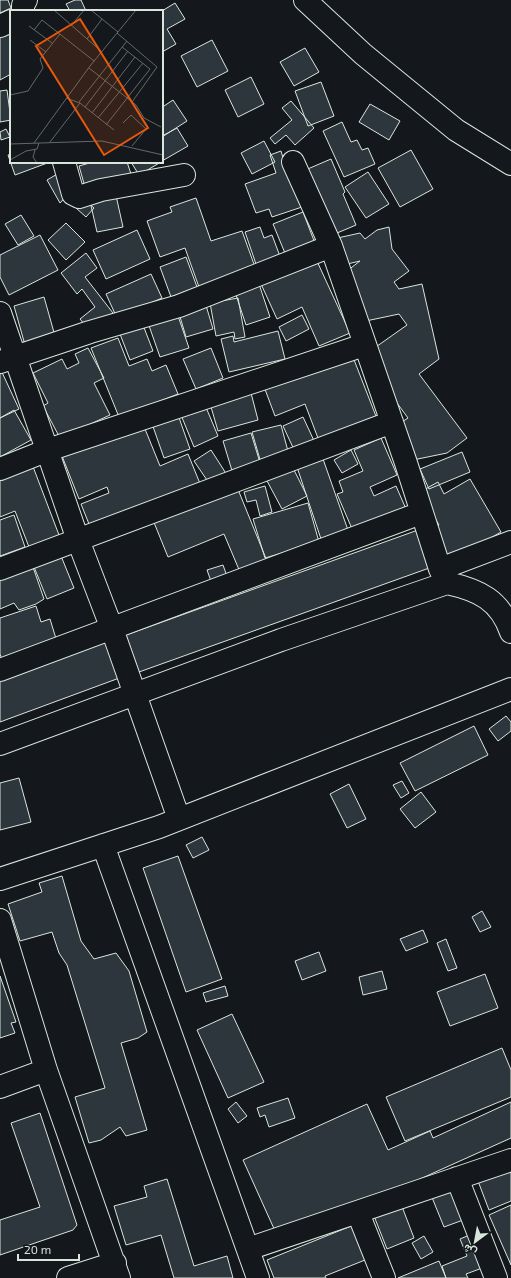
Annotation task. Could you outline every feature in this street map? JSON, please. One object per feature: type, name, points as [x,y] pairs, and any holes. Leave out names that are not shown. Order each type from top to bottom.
[{"type":"street","points":[[23,10],[23,5],[26,0]]},
{"type":"street","points":[[305,0],[363,54],[456,130],[511,164]]},
{"type":"street","points":[[0,26],[10,21]]},
{"type":"street","points":[[293,162],[331,246],[364,345],[392,422],[421,513],[444,576],[490,600],[506,618],[511,632]]},
{"type":"street","points":[[64,163],[73,194],[79,197],[101,190],[184,175]]},
{"type":"street","points":[[7,359],[179,306],[331,246]]},
{"type":"street","points":[[0,313],[7,359],[48,450],[78,540],[112,629],[134,696],[179,819]]},
{"type":"street","points":[[0,469],[48,450],[364,345]]},
{"type":"street","points":[[0,569],[392,422]]},
{"type":"street","points":[[0,670],[421,513]]},
{"type":"street","points":[[0,744],[134,696],[444,576],[511,542]]},
{"type":"street","points":[[0,880],[104,846],[179,819],[511,689]]},
{"type":"street","points":[[104,846],[258,1278]]},
{"type":"street","points":[[0,920],[46,1070],[117,1270],[68,1278]]},
{"type":"street","points":[[0,1087],[46,1070]]},
{"type":"street","points":[[248,1249],[511,1160]]},
{"type":"street","points":[[457,1178],[496,1278]]},
{"type":"street","points":[[358,1213],[384,1278]]},
{"type":"building","points":[[0,0],[8,0],[11,8],[0,13]]},
{"type":"building","points":[[75,0],[81,0],[86,10],[69,10],[66,4]]},
{"type":"building","points":[[175,3],[185,19],[167,29],[176,44],[163,51],[163,10]]},
{"type":"building","points":[[0,29],[10,31],[10,75],[0,80]]},
{"type":"building","points":[[212,40],[228,71],[197,87],[181,56]]},
{"type":"building","points":[[305,48],[319,72],[294,86],[280,62]]},
{"type":"building","points":[[251,77],[264,104],[238,117],[225,90]]},
{"type":"building","points":[[321,82],[334,116],[308,126],[295,91]]},
{"type":"building","points":[[7,90],[10,120],[0,122],[0,91]]},
{"type":"building","points":[[173,100],[187,121],[163,136],[163,104],[164,106]]},
{"type":"building","points":[[291,101],[314,128],[295,145],[286,135],[275,144],[270,138],[292,120],[282,108]]},
{"type":"building","points":[[370,104],[400,121],[389,140],[359,122]]},
{"type":"building","points":[[342,122],[351,142],[357,140],[362,150],[368,148],[375,164],[344,177],[323,131]]},
{"type":"building","points":[[177,128],[188,146],[163,160],[163,135]]},
{"type":"building","points":[[6,129],[10,137],[1,140],[0,132]]},
{"type":"building","points":[[264,141],[275,162],[252,174],[241,153]]},
{"type":"building","points":[[411,150],[433,189],[400,207],[378,168]]},
{"type":"building","points":[[281,151],[288,175],[302,207],[272,217],[269,209],[256,213],[245,184],[276,173],[270,155]]},
{"type":"building","points":[[331,159],[345,192],[343,194],[356,225],[330,236],[303,171]]},
{"type":"building","points":[[11,163],[47,163],[15,175]]},
{"type":"building","points":[[90,163],[127,163],[131,174],[85,187],[79,166]]},
{"type":"building","points":[[132,163],[159,163],[139,175]]},
{"type":"building","points":[[368,172],[389,204],[366,218],[345,187]]},
{"type":"building","points":[[59,173],[71,191],[60,203],[47,180]]},
{"type":"building","points":[[115,191],[123,227],[97,232],[89,197]]},
{"type":"building","points":[[196,198],[211,241],[242,231],[255,267],[199,287],[185,248],[160,257],[147,221],[172,212],[170,207]]},
{"type":"building","points":[[84,199],[94,208],[86,217],[76,208]]},
{"type":"building","points":[[303,212],[316,246],[287,258],[273,224]]},
{"type":"building","points":[[21,215],[34,236],[18,245],[5,224]]},
{"type":"building","points":[[66,223],[85,242],[66,260],[48,240]]},
{"type":"building","points":[[260,227],[264,238],[272,235],[281,259],[257,267],[245,232]]},
{"type":"building","points":[[389,227],[392,249],[409,271],[394,282],[399,289],[422,284],[439,359],[419,374],[467,438],[447,453],[408,461],[399,424],[408,418],[380,380],[373,349],[407,325],[399,314],[361,322],[343,274],[360,261],[339,266],[333,239],[360,233],[365,239],[377,230]]},
{"type":"building","points":[[137,230],[150,259],[106,279],[93,250]]},
{"type":"building","points":[[40,235],[58,270],[9,295],[0,277],[0,255]]},
{"type":"building","points":[[86,253],[97,268],[85,277],[113,313],[90,331],[80,319],[95,307],[82,289],[77,294],[61,273]]},
{"type":"building","points":[[186,257],[197,287],[171,297],[160,267]]},
{"type":"building","points":[[316,259],[350,333],[319,346],[302,307],[277,319],[261,284]]},
{"type":"building","points":[[151,274],[162,298],[117,318],[106,294]]},
{"type":"building","points":[[258,281],[270,317],[246,325],[234,289]]},
{"type":"building","points":[[44,297],[55,336],[25,345],[14,306]]},
{"type":"building","points":[[238,298],[245,337],[235,339],[234,332],[216,336],[210,303]]},
{"type":"building","points":[[205,302],[213,329],[186,337],[178,310]]},
{"type":"building","points":[[176,310],[189,348],[160,357],[147,320]]},
{"type":"building","points":[[302,315],[309,329],[286,341],[279,327]]},
{"type":"building","points":[[143,325],[153,351],[130,360],[120,334]]},
{"type":"building","points":[[278,331],[285,359],[229,372],[221,339],[233,336],[234,342]]},
{"type":"building","points":[[118,338],[129,366],[147,359],[152,371],[166,365],[178,394],[119,417],[91,348]]},
{"type":"building","points":[[88,348],[104,378],[94,383],[110,415],[60,438],[43,406],[48,403],[33,373],[62,359],[67,369],[79,363],[75,354]]},
{"type":"building","points":[[211,348],[223,378],[196,389],[183,359]]},
{"type":"building","points":[[351,352],[379,424],[321,446],[305,404],[275,416],[263,384]]},
{"type":"building","points":[[0,368],[19,409],[0,418]]},
{"type":"building","points":[[250,389],[258,420],[218,431],[209,400]]},
{"type":"building","points":[[205,405],[218,436],[194,447],[181,415]]},
{"type":"building","points":[[176,409],[190,449],[164,458],[150,418]]},
{"type":"building","points":[[14,410],[31,440],[0,457],[0,418]]},
{"type":"building","points":[[303,417],[316,445],[296,454],[283,426]]},
{"type":"building","points":[[143,424],[160,466],[188,454],[201,486],[91,529],[81,504],[109,493],[107,487],[79,499],[60,451]]},
{"type":"building","points":[[281,425],[289,455],[261,463],[252,432]]},
{"type":"building","points":[[251,433],[261,466],[233,474],[223,441]]},
{"type":"building","points":[[381,438],[397,475],[370,487],[374,496],[396,486],[406,509],[353,531],[337,494],[343,492],[339,481],[363,471],[354,450]]},
{"type":"building","points":[[211,450],[227,475],[211,486],[194,461]]},
{"type":"building","points":[[351,450],[358,464],[342,473],[334,460]]},
{"type":"building","points":[[462,452],[470,472],[429,489],[420,469]]},
{"type":"building","points":[[323,459],[349,533],[322,542],[297,467]]},
{"type":"building","points":[[32,464],[59,535],[29,547],[15,511],[0,517],[0,471]]},
{"type":"building","points":[[292,466],[307,496],[282,509],[266,479]]},
{"type":"building","points":[[470,479],[501,532],[450,561],[432,529],[439,525],[420,492],[438,482],[444,494]]},
{"type":"building","points":[[265,486],[272,512],[260,516],[256,500],[247,502],[244,492]]},
{"type":"building","points":[[237,487],[267,561],[240,572],[224,534],[168,557],[153,520]]},
{"type":"building","points":[[308,503],[319,542],[265,558],[253,519]]},
{"type":"building","points":[[14,515],[25,547],[0,556],[0,520]]},
{"type":"building","points":[[418,530],[432,567],[139,672],[126,635]]},
{"type":"building","points":[[59,551],[74,588],[47,599],[32,562]]},
{"type":"building","points":[[29,562],[34,570],[44,599],[36,604],[19,610],[14,603],[0,609],[0,572]]},
{"type":"building","points":[[223,565],[228,579],[212,584],[207,570]]},
{"type":"building","points":[[36,606],[41,622],[50,619],[57,642],[2,660],[0,654],[0,618]]},
{"type":"building","points":[[108,640],[122,677],[0,722],[0,680]]},
{"type":"building","points":[[506,716],[511,722],[511,731],[498,741],[489,729]]},
{"type":"building","points":[[474,726],[488,755],[415,791],[400,763]]},
{"type":"building","points":[[19,778],[31,822],[0,830],[0,783]]},
{"type":"building","points":[[402,781],[409,793],[401,798],[393,785]]},
{"type":"building","points":[[349,784],[366,819],[347,828],[330,794]]},
{"type":"building","points":[[421,792],[436,812],[415,828],[400,809]]},
{"type":"building","points":[[202,837],[209,850],[193,858],[186,845]]},
{"type":"building","points":[[178,856],[222,979],[186,992],[143,868]]},
{"type":"building","points":[[62,876],[81,941],[94,959],[116,953],[129,971],[147,1032],[138,1038],[121,1043],[147,1130],[126,1136],[120,1127],[101,1140],[89,1143],[75,1097],[105,1088],[67,965],[59,953],[52,932],[20,941],[8,904],[42,892],[39,883]]},
{"type":"building","points":[[482,911],[491,927],[480,932],[472,917]]},
{"type":"building","points":[[423,930],[428,942],[406,951],[400,939]]},
{"type":"building","points":[[446,939],[457,968],[448,971],[437,943]]},
{"type":"building","points":[[319,952],[326,971],[302,980],[295,961]]},
{"type":"building","points":[[382,971],[387,989],[363,995],[359,977]]},
{"type":"building","points":[[485,974],[498,1008],[450,1026],[437,992]]},
{"type":"building","points":[[0,976],[16,1022],[11,1023],[15,1033],[0,1038]]},
{"type":"building","points":[[225,986],[228,996],[206,1002],[203,993]]},
{"type":"building","points":[[232,1014],[264,1082],[228,1098],[197,1030]]},
{"type":"building","points":[[502,1048],[511,1070],[511,1097],[405,1141],[386,1097]]},
{"type":"building","points":[[288,1098],[295,1118],[269,1127],[265,1115],[260,1117],[257,1108]]},
{"type":"building","points":[[236,1102],[247,1116],[238,1123],[228,1109]]},
{"type":"building","points":[[511,1102],[511,1138],[280,1242],[243,1160],[367,1104],[388,1150],[430,1131],[433,1138]]},
{"type":"building","points":[[40,1113],[77,1225],[73,1230],[0,1255],[0,1220],[40,1207],[11,1123]]},
{"type":"building","points":[[511,1169],[511,1201],[489,1210],[478,1181]]},
{"type":"building","points":[[167,1179],[194,1266],[227,1256],[233,1278],[174,1278],[161,1235],[126,1245],[114,1206],[147,1197],[144,1186]]},
{"type":"building","points":[[461,1183],[474,1216],[444,1227],[431,1195]]},
{"type":"building","points":[[401,1204],[414,1238],[387,1249],[374,1216]]},
{"type":"building","points":[[511,1205],[511,1265],[489,1215]]},
{"type":"building","points":[[356,1224],[370,1258],[325,1276],[326,1278],[274,1278],[267,1260]]},
{"type":"building","points":[[479,1231],[493,1264],[466,1274],[468,1278],[446,1278],[442,1266],[467,1256],[460,1239]]},
{"type":"building","points":[[424,1236],[433,1252],[421,1259],[412,1243]]},
{"type":"building","points":[[439,1261],[446,1278],[398,1278]]}]
